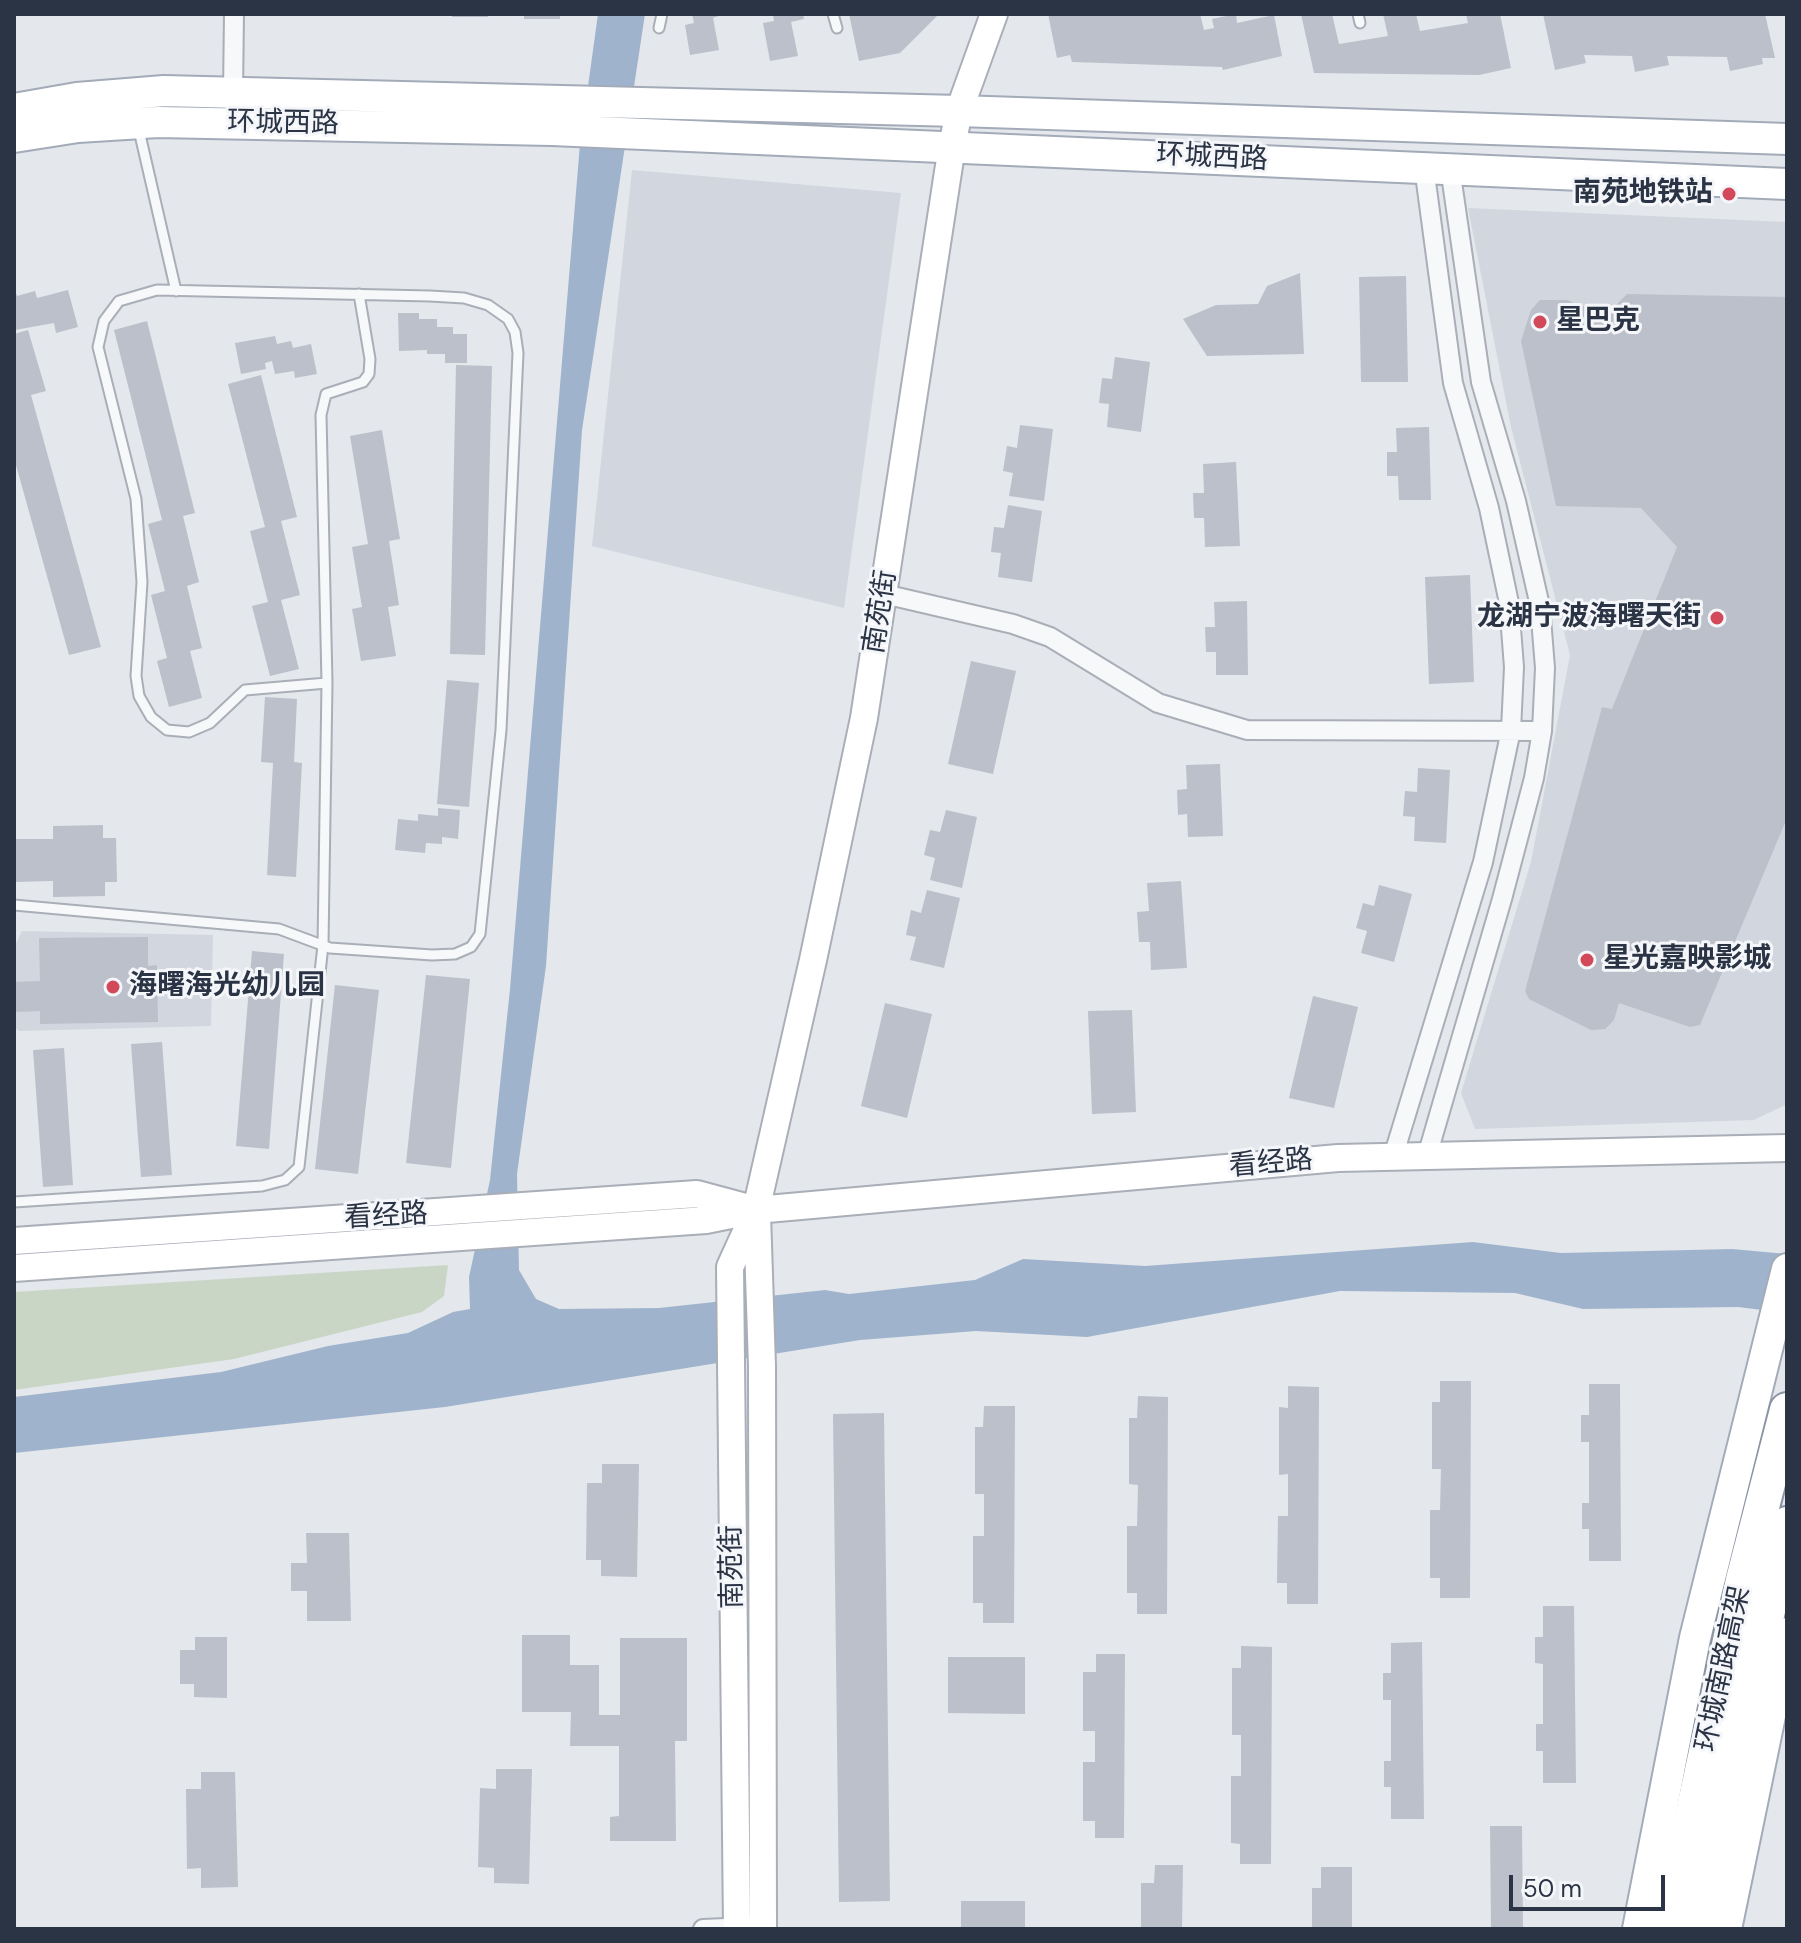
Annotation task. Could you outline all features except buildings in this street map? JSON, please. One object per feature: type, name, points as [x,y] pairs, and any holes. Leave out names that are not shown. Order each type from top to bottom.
[{"type":"highway","name":"环城南路高架","points":[[1668,1929],[1743,1580],[1787,1410]]},
{"type":"highway","name":"环城南路高架","points":[[1698,1929],[1787,1524]]},
{"type":"main road","name":"环城西路","points":[[14,109],[77,98],[164,91],[548,99],[637,118],[952,146],[1787,184]]},
{"type":"main road","name":"环城西路","points":[[14,137],[78,127],[137,123],[552,130],[637,118],[959,111],[1787,139]]},
{"type":"main road","points":[[1638,1929],[1695,1638],[1749,1432],[1787,1269]]},
{"type":"main road","points":[[1726,1929],[1787,1633]]},
{"type":"street","points":[[233,92],[234,14]]},
{"type":"street","name":"南苑街","points":[[750,1928],[730,1365],[730,1267],[756,1210],[864,718],[952,146],[959,111],[994,14]]},
{"type":"street","points":[[1393,1157],[1483,862],[1511,730],[1514,667],[1509,603],[1489,508],[1453,383],[1437,168]]},
{"type":"street","points":[[1427,1156],[1502,899],[1542,731],[1545,668],[1540,606],[1516,501],[1481,382],[1437,168]]},
{"type":"street","points":[[884,594],[1013,624],[1050,637],[1158,703],[1247,730],[1542,731]]},
{"type":"street","name":"看经路","points":[[14,1268],[516,1220],[706,1220],[756,1210],[1338,1158],[1787,1148]]},
{"type":"street","name":"南苑街","points":[[750,1928],[762,1366],[756,1210]]},
{"type":"street","name":"看经路","points":[[14,1241],[450,1225]]},
{"type":"street","points":[[703,1929],[750,1928]]},
{"type":"lane","points":[[659,28],[662,14]]},
{"type":"lane","points":[[833,14],[837,28]]},
{"type":"lane","points":[[137,123],[176,291]]},
{"type":"lane","points":[[14,905],[279,929],[323,945],[432,955],[455,954],[471,947],[480,934],[501,730],[518,353],[515,332],[508,319],[488,305],[464,298],[176,291],[137,293],[119,301],[104,321],[98,347],[136,499],[142,582],[136,676],[139,696],[151,717],[167,730],[189,732],[210,723],[245,690],[327,683]]},
{"type":"lane","points":[[14,1202],[262,1186],[285,1180],[299,1167],[323,945],[327,683],[321,415],[326,394],[363,382],[369,374],[359,294]]},
{"type":"shaded area","points":[[632,170],[901,193],[844,608],[592,546]]},
{"type":"shaded area","points":[[1468,208],[1787,222],[1787,1104],[1754,1120],[1475,1129],[1461,1093],[1531,862],[1570,655],[1511,427]]},
{"type":"shaded area","name":"海曙海光幼儿园","points":[[22,931],[213,935],[211,1026],[19,1031],[14,1027],[14,948]]},
{"type":"green space","points":[[448,1265],[444,1296],[422,1312],[234,1359],[14,1390],[14,1292]]},
{"type":"water","points":[[598,14],[645,14],[582,430],[546,966],[517,1174],[519,1270],[536,1299],[559,1309],[659,1308],[825,1290],[849,1294],[975,1280],[1023,1259],[1145,1266],[1473,1242],[1561,1253],[1732,1249],[1787,1254],[1787,1313],[1738,1307],[1583,1309],[1515,1293],[1340,1291],[1087,1337],[976,1331],[860,1340],[445,1407],[14,1453],[14,1397],[221,1372],[328,1346],[408,1333],[453,1312],[470,1309],[469,1277],[490,1180],[510,989],[580,144]]},
{"type":"place","name":"南苑地铁站","points":[[1729,194]]},
{"type":"place","name":"星巴克","points":[[1540,322]]},
{"type":"place","name":"龙湖宁波海曙天街","points":[[1717,618]]},
{"type":"place","name":"星光嘉映影城","points":[[1587,960]]},
{"type":"place","name":"海曙海光幼儿园","points":[[113,987]]}]
